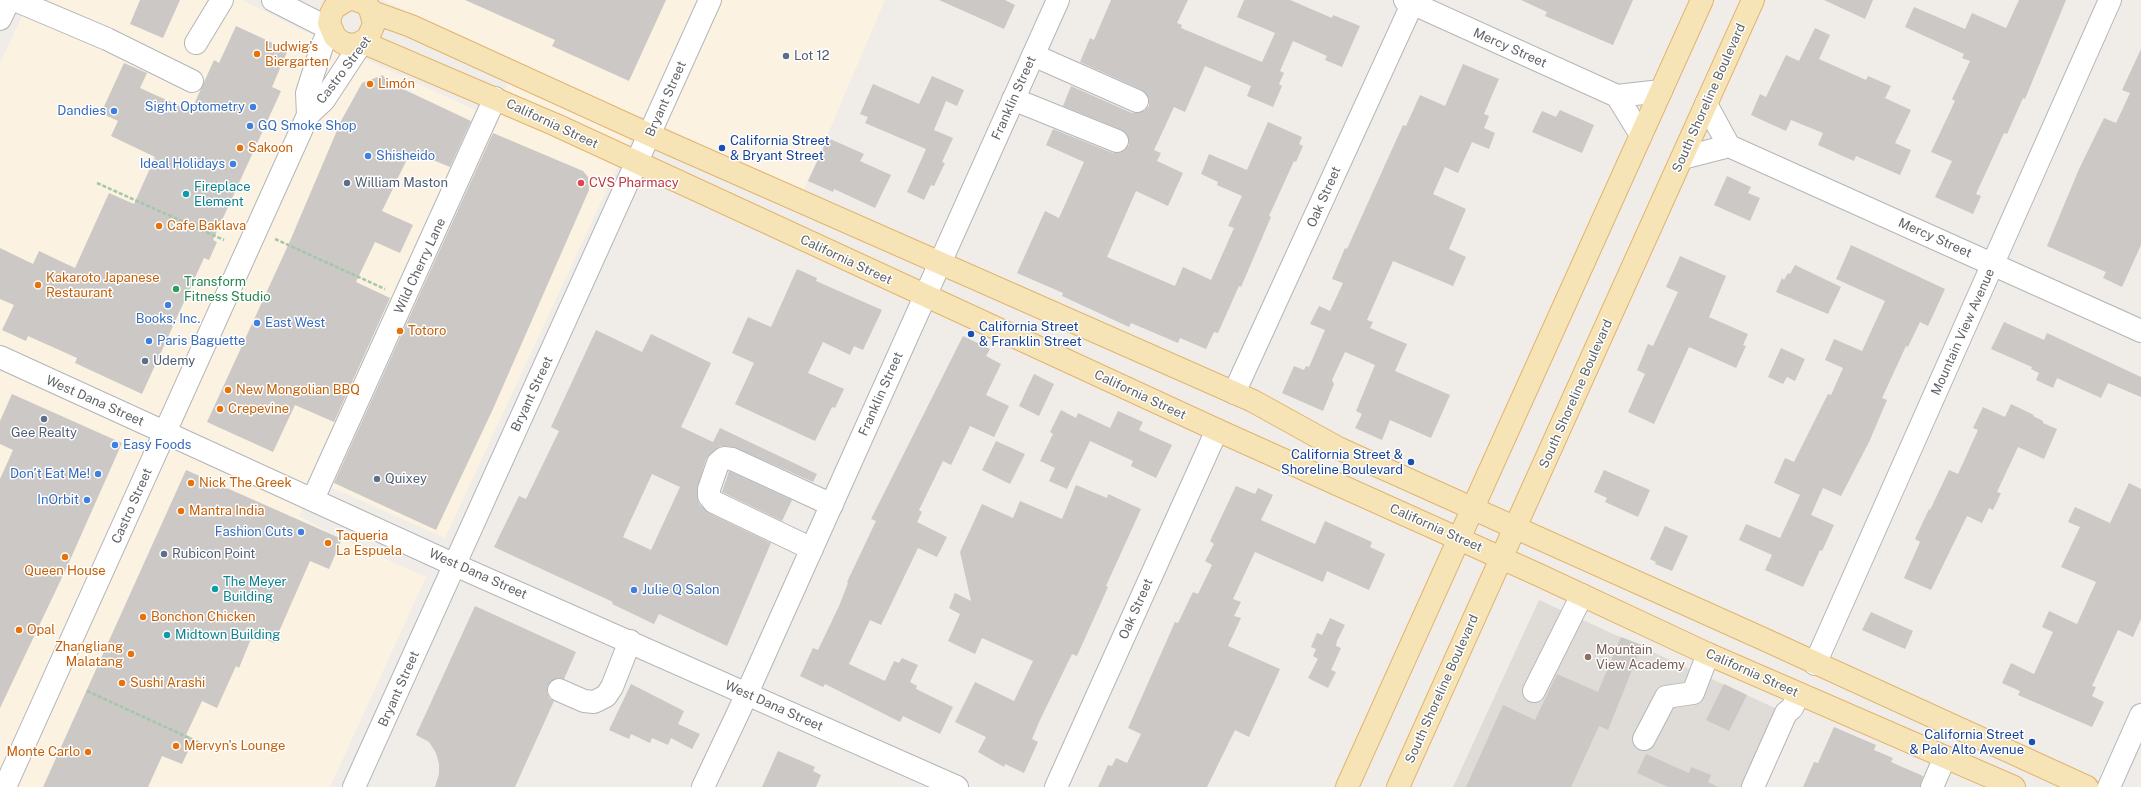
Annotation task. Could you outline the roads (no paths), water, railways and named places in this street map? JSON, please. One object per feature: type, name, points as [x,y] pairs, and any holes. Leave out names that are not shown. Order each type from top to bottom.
[{"type":"main road","points":[[1347,787],[1702,0]]},
{"type":"main road","name":"South Shoreline Boulevard","points":[[1398,787],[1753,0]]},
{"type":"main road","name":"Castro Street","points":[[330,29],[329,20],[332,11],[355,2],[374,20],[373,31],[362,42]]},
{"type":"main road","points":[[355,2],[650,135],[1253,401],[1338,448],[2087,787]]},
{"type":"main road","name":"California Street","points":[[330,29],[335,37],[343,43],[354,44],[362,42],[495,98],[1217,430],[1459,538],[1708,654],[2014,787]]},
{"type":"street","points":[[0,19],[9,0]]},
{"type":"street","points":[[16,0],[107,39],[192,81]]},
{"type":"street","points":[[196,43],[222,0]]},
{"type":"street","name":"California Street","points":[[273,0],[330,29]]},
{"type":"street","name":"Bryant Street","points":[[354,787],[710,0]]},
{"type":"street","name":"Franklin Street","points":[[703,787],[747,694],[1058,0]]},
{"type":"street","name":"Mountain View Avenue","points":[[1815,664],[2110,0]]},
{"type":"street","name":"Mercy Street","points":[[1410,1],[1616,96]]},
{"type":"street","name":"Oak Street","points":[[1234,393],[1410,1]]},
{"type":"street","name":"Castro Street","points":[[308,115],[307,93],[322,46],[330,29]]},
{"type":"street","name":"Castro Street","points":[[5,787],[166,433],[308,115],[324,100],[362,42]]},
{"type":"street","points":[[1033,55],[1136,101]]},
{"type":"street","points":[[1641,135],[1616,96],[1661,91]]},
{"type":"street","name":"Wild Cherry Lane","points":[[314,499],[495,98]]},
{"type":"street","points":[[1013,99],[1117,141]]},
{"type":"street","points":[[1682,158],[1729,146],[1706,104]]},
{"type":"street","name":"Mercy Street","points":[[1729,146],[2141,331]]},
{"type":"street","name":"West Dana Street","points":[[0,357],[314,499],[455,565],[630,641],[957,787]]},
{"type":"street","name":"Oak Street","points":[[1056,787],[1217,430]]},
{"type":"street","points":[[812,549],[714,502],[709,496],[709,489],[718,463],[724,458],[732,459],[832,505]]},
{"type":"street","points":[[1534,691],[1582,595]]},
{"type":"street","points":[[559,690],[584,701],[594,702],[606,696],[612,687],[630,641]]},
{"type":"street","points":[[1644,739],[1666,697],[1693,693],[1708,654]]},
{"type":"street","points":[[1753,787],[1786,713],[1792,708],[1799,694]]},
{"type":"street","points":[[2109,787],[2141,715]]},
{"type":"street","points":[[1932,787],[1945,757]]},
{"type":"place","name":"Ludwig's Biergarten","points":[[257,54]]},
{"type":"place","name":"Lot 12","points":[[786,56]]},
{"type":"place","name":"Limón","points":[[370,84]]},
{"type":"place","name":"Sight Optometry","points":[[253,107]]},
{"type":"place","name":"Dandies","points":[[114,111]]},
{"type":"place","name":"GQ Smoke Shop","points":[[250,126]]},
{"type":"place","name":"Sakoon","points":[[240,148]]},
{"type":"place","name":"California Street & Bryant Street","points":[[722,148]]},
{"type":"place","name":"Shisheido","points":[[368,156]]},
{"type":"place","name":"Ideal Holidays","points":[[233,164]]},
{"type":"place","name":"William Maston","points":[[347,183]]},
{"type":"place","name":"CVS Pharmacy","points":[[581,183]]},
{"type":"place","name":"Fireplace Element","points":[[186,194]]},
{"type":"place","name":"Cafe Baklava","points":[[159,226]]},
{"type":"place","name":"Kakaroto Japanese Restaurant","points":[[38,285]]},
{"type":"place","name":"Transform Fitness Studio","points":[[176,289]]},
{"type":"place","name":"Books, Inc.","points":[[168,305]]},
{"type":"place","name":"East West","points":[[257,323]]},
{"type":"place","name":"Totoro","points":[[400,331]]},
{"type":"place","name":"California Street & Franklin Street","points":[[971,334]]},
{"type":"place","name":"Paris Baguette","points":[[149,341]]},
{"type":"place","name":"Udemy","points":[[145,361]]},
{"type":"place","name":"New Mongolian BBQ","points":[[228,390]]},
{"type":"place","name":"Crepevine","points":[[220,409]]},
{"type":"place","name":"Gee Realty","points":[[44,419]]},
{"type":"place","name":"Easy Foods","points":[[115,445]]},
{"type":"place","name":"California Street & Shoreline Boulevard","points":[[1411,462]]},
{"type":"place","name":"Don’t Eat Me!","points":[[98,474]]},
{"type":"place","name":"Quixey","points":[[377,479]]},
{"type":"place","name":"Nick The Greek","points":[[191,483]]},
{"type":"place","name":"InOrbit","points":[[87,500]]},
{"type":"place","name":"Mantra India","points":[[181,511]]},
{"type":"place","name":"Fashion Cuts","points":[[301,532]]},
{"type":"place","name":"Taqueria La Espuela","points":[[328,543]]},
{"type":"place","name":"Rubicon Point","points":[[164,554]]},
{"type":"place","name":"Queen House","points":[[65,557]]},
{"type":"place","name":"The Meyer Building","points":[[215,589]]},
{"type":"place","name":"Julie Q Salon","points":[[634,590]]},
{"type":"place","name":"Bonchon Chicken","points":[[143,617]]},
{"type":"place","name":"Opal","points":[[19,630]]},
{"type":"place","name":"Midtown Building","points":[[167,635]]},
{"type":"place","name":"Zhangliang Malatang","points":[[131,654]]},
{"type":"place","name":"Mountain View Academy","points":[[1588,657]]},
{"type":"place","name":"Sushi Arashi","points":[[122,683]]},
{"type":"place","name":"California Street & Palo Alto Avenue","points":[[2032,742]]},
{"type":"place","name":"Mervyn's Lounge","points":[[176,746]]},
{"type":"place","name":"Monte Carlo","points":[[88,752]]}]
